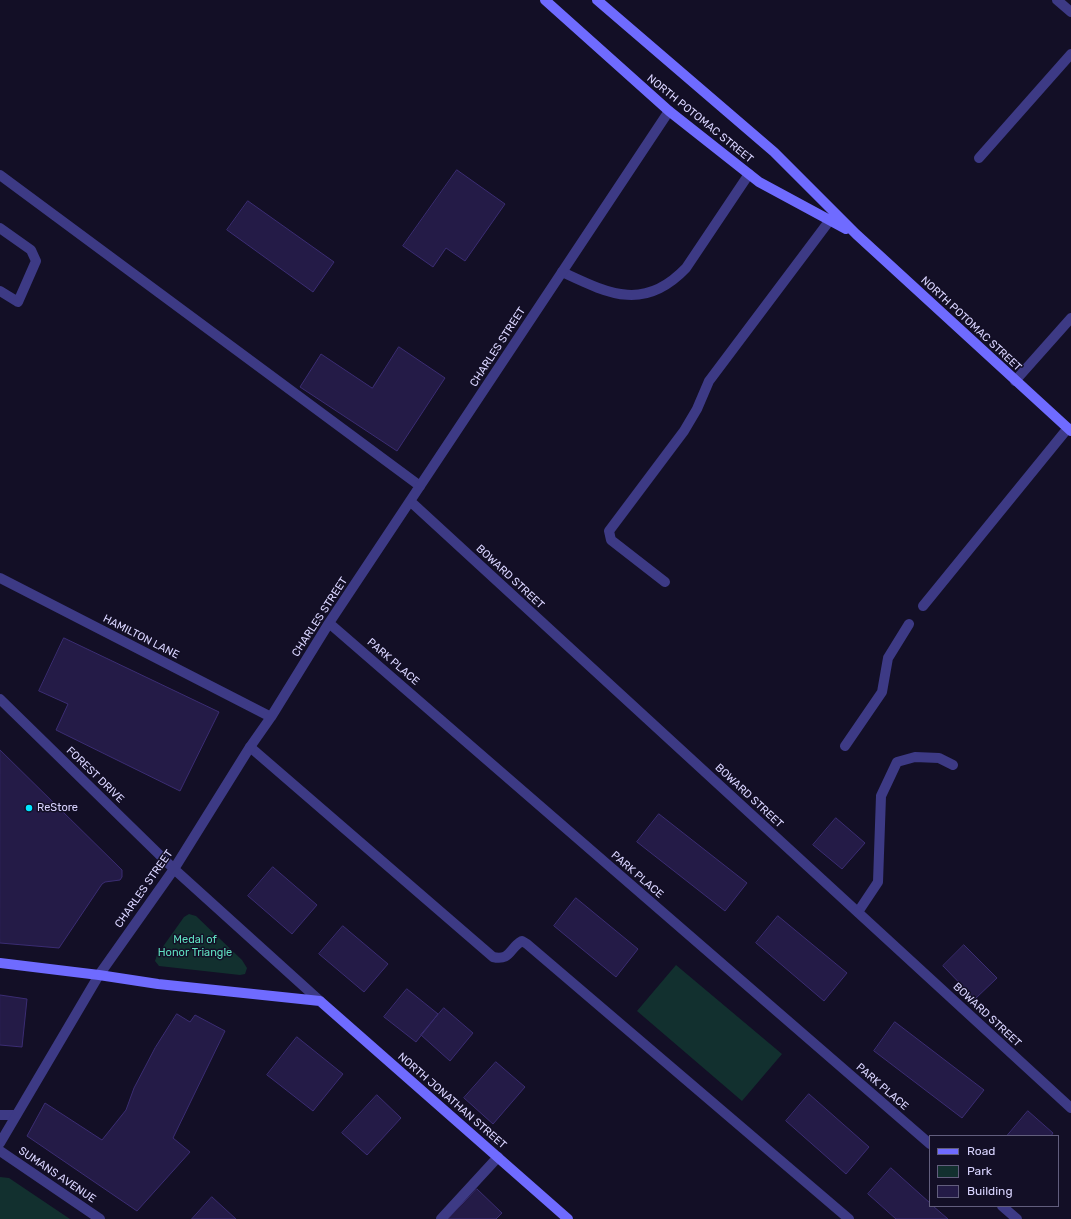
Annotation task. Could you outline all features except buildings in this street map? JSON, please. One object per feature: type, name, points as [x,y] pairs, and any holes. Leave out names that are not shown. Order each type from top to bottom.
[{"type":"main road","name":"NORTH POTOMAC STREET","points":[[545,0],[669,111],[759,182],[856,234]]},
{"type":"main road","name":"NORTH POTOMAC STREET","points":[[597,0],[774,152],[856,234],[1069,430]]},
{"type":"main road","points":[[0,963],[158,984],[320,1002]]},
{"type":"main road","name":"NORTH JONATHAN STREET","points":[[320,1002],[568,1219]]},
{"type":"street","points":[[1057,0],[1071,12]]},
{"type":"street","points":[[979,158],[1071,54]]},
{"type":"street","name":"CHARLES STREET","points":[[0,1143],[99,975],[174,869],[329,623],[669,111]]},
{"type":"street","points":[[0,174],[420,486]]},
{"type":"street","points":[[562,272],[606,291],[623,295],[637,295],[664,286],[686,268],[749,174]]},
{"type":"street","points":[[665,582],[611,540],[609,531],[684,431],[697,409],[709,381],[830,220]]},
{"type":"street","points":[[0,228],[31,250],[36,261],[18,302],[0,291]]},
{"type":"street","points":[[1015,381],[1071,318]]},
{"type":"street","points":[[923,606],[1069,430]]},
{"type":"street","name":"BOWARD STREET","points":[[410,501],[1071,1108]]},
{"type":"street","name":"HAMILTON LANE","points":[[0,578],[271,717]]},
{"type":"street","name":"PARK PLACE","points":[[329,623],[929,1143]]},
{"type":"street","points":[[845,746],[882,692],[888,658],[909,624]]},
{"type":"street","name":"FOREST DRIVE","points":[[0,699],[174,869]]},
{"type":"street","points":[[250,747],[493,957],[501,959],[508,956],[517,944],[522,942],[527,944],[849,1219]]},
{"type":"street","points":[[858,912],[878,882],[881,796],[897,762],[915,757],[939,758],[953,765]]},
{"type":"street","name":"NORTH JONATHAN STREET","points":[[174,869],[320,1002]]},
{"type":"street","points":[[0,1115],[16,1115]]},
{"type":"street","name":"SUMANS AVENUE","points":[[0,1151],[100,1219]]},
{"type":"street","points":[[441,1219],[498,1157]]},
{"type":"street","points":[[1003,1207],[1017,1219]]},
{"type":"green space","name":"Medal of Honor Triangle","points":[[189,914],[196,916],[242,960],[247,968],[245,974],[240,975],[159,966],[155,961],[157,955],[184,917]]},
{"type":"green space","points":[[676,965],[782,1054],[742,1101],[637,1011]]},
{"type":"green space","points":[[0,1177],[9,1178],[70,1219],[0,1219]]},
{"type":"place","name":"ReStore","points":[[29,808]]}]
